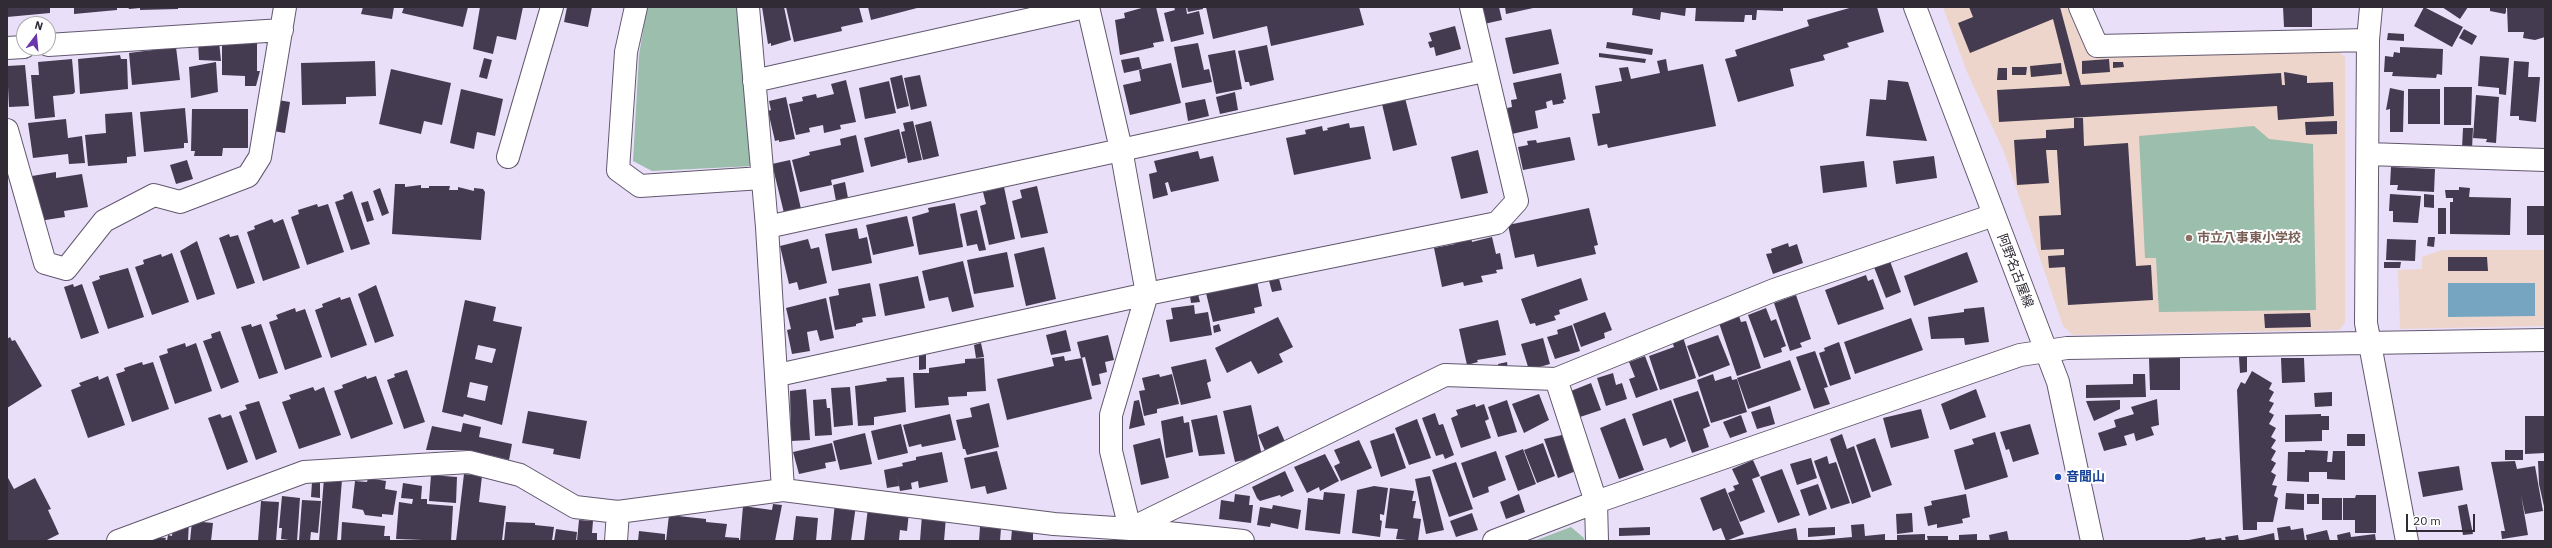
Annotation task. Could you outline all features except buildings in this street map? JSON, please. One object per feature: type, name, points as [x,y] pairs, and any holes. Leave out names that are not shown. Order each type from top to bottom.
[{"type":"street","points":[[7,130],[45,263],[66,269],[104,220],[154,195],[180,202],[248,176],[260,157],[285,7]]},
{"type":"street","points":[[508,157],[552,7]]},
{"type":"street","points":[[636,7],[626,52],[618,170],[640,186],[762,178]]},
{"type":"street","points":[[748,7],[762,178],[768,227],[778,376],[783,490]]},
{"type":"street","points":[[754,81],[1087,7],[1121,149],[1147,294],[1111,415],[1111,451],[1130,529]]},
{"type":"street","points":[[778,376],[1147,294],[1497,223],[1517,201],[1484,71],[1470,7]]},
{"type":"street","name":"阿野名古屋線","points":[[1915,7],[2058,382],[2092,541]]},
{"type":"street","points":[[2080,7],[2097,46],[2368,40]]},
{"type":"street","points":[[2371,7],[2368,40],[2366,323],[2368,343],[2407,541]]},
{"type":"street","points":[[56,44],[282,30]]},
{"type":"street","points":[[768,227],[1484,71]]},
{"type":"street","points":[[2368,154],[2545,160]]},
{"type":"street","points":[[1130,529],[1445,375],[1556,379],[1774,290],[1994,215]]},
{"type":"street","points":[[1494,541],[1596,502],[2020,355],[2067,348],[2545,340]]},
{"type":"street","points":[[1556,379],[1596,502],[1597,541]]},
{"type":"street","points":[[118,541],[304,472],[469,462],[520,475],[575,507],[618,512],[783,490],[1053,533],[1130,529],[1243,541]]},
{"type":"street","points":[[616,541],[618,512]]},
{"type":"shaded area","name":"市立八事東小学校","points":[[1943,7],[2067,7],[2091,58],[2335,49],[2345,57],[2345,323],[2339,330],[2073,335],[2063,326],[2004,152],[1967,72]]},
{"type":"shaded area","points":[[2442,250],[2545,250],[2545,326],[2400,329],[2398,270],[2422,269],[2422,257]]},
{"type":"green space","points":[[647,7],[740,7],[753,166],[652,171],[633,161],[639,55]]},
{"type":"green space","points":[[2254,126],[2269,139],[2313,144],[2316,310],[2159,312],[2156,258],[2145,258],[2139,136]]},
{"type":"green space","points":[[1571,527],[1584,538],[1584,541],[1534,541]]},
{"type":"water","points":[[2448,283],[2535,283],[2535,316],[2448,317]]},
{"type":"place","name":"市立八事東小学校","points":[[2189,238]]},
{"type":"place","name":"音聞山","points":[[2058,477]]}]
